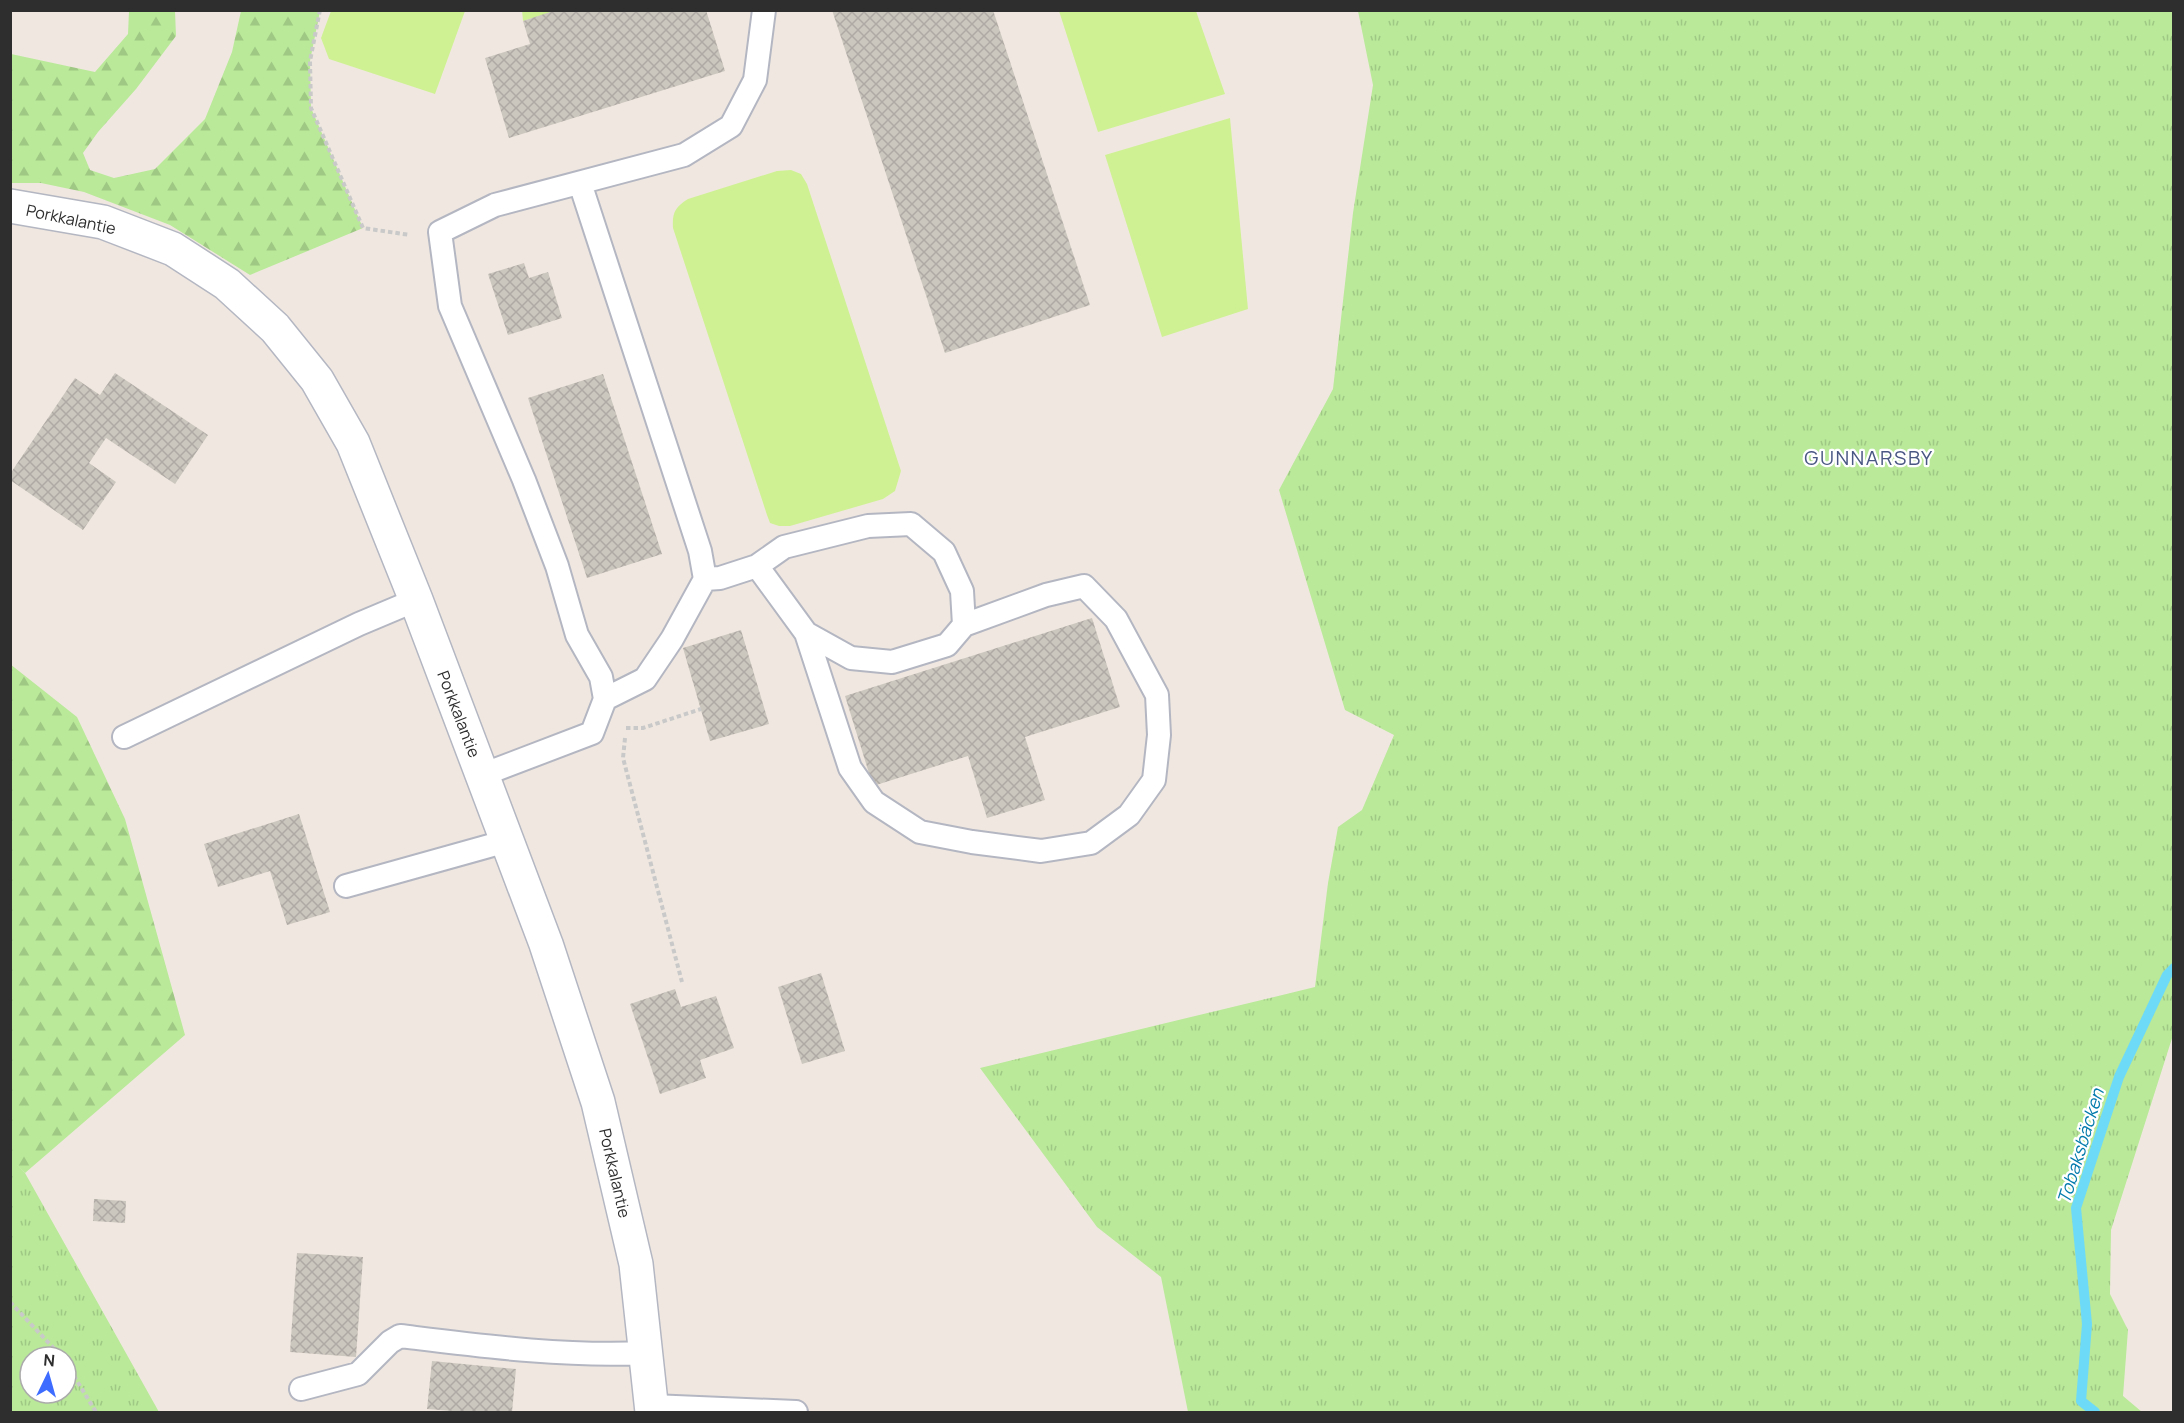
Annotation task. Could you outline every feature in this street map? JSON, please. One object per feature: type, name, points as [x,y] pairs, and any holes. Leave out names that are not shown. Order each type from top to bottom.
[{"type":"street","name":"Porkkalantie","points":[[10,207],[103,222],[172,249],[227,284],[275,328],[317,380],[353,443],[416,600],[546,944],[598,1102],[636,1264],[652,1409]]},
{"type":"lane","points":[[482,775],[592,733],[605,699],[601,677],[577,635],[557,566],[524,480],[450,306],[440,232],[495,205],[684,155],[731,126],[755,80],[764,10]]},
{"type":"lane","points":[[580,183],[700,551],[705,579],[672,639],[645,679],[605,699]]},
{"type":"lane","points":[[705,579],[720,578],[758,566],[784,548],[868,526],[911,524],[944,552],[962,591],[964,625]]},
{"type":"lane","points":[[758,566],[806,633],[850,768],[874,802],[920,832],[972,842],[1041,851],[1091,843],[1129,815],[1154,780],[1158,746],[1157,695],[1116,619],[1084,586],[1046,595],[964,625],[947,645],[892,662],[851,658],[806,633]]},
{"type":"lane","points":[[124,737],[359,624],[416,600]]},
{"type":"lane","points":[[346,886],[507,841]]},
{"type":"lane","points":[[301,1389],[358,1374],[390,1342],[400,1336],[496,1348],[604,1355],[646,1353]]},
{"type":"lane","points":[[652,1409],[781,1410],[796,1413]]},
{"type":"path","points":[[320,10],[310,61],[311,108],[363,228],[407,235],[440,232]]},
{"type":"path","points":[[643,728],[701,709]]},
{"type":"path","points":[[626,728],[622,758],[682,981]]},
{"type":"path","points":[[10,1302],[51,1345]]},
{"type":"path","points":[[78,1383],[96,1413]]},
{"type":"green space","points":[[331,10],[465,11],[435,94],[329,59],[321,38]]},
{"type":"green space","points":[[522,10],[556,11],[523,21]]},
{"type":"green space","points":[[129,11],[175,11],[176,36],[83,153],[90,170],[114,178],[155,169],[205,119],[232,52],[241,11],[320,11],[310,61],[311,108],[363,228],[250,275],[170,225],[84,192],[41,183],[11,183],[11,54],[95,72],[128,34]]},
{"type":"green space","points":[[1059,11],[1196,11],[1225,94],[1098,132]]},
{"type":"green space","points":[[1358,11],[2173,11],[2174,1032],[2111,1230],[2110,1294],[2128,1330],[2123,1396],[2142,1412],[1188,1412],[1161,1277],[1097,1227],[980,1068],[1315,987],[1328,883],[1338,827],[1362,810],[1394,735],[1345,710],[1279,490],[1333,389],[1353,213],[1373,85]]},
{"type":"green space","points":[[1230,118],[1248,309],[1162,337],[1105,155]]},
{"type":"green space","points":[[791,170],[801,174],[807,184],[901,471],[895,491],[883,499],[790,526],[779,526],[770,523],[767,515],[673,223],[675,211],[688,199],[777,171]]},
{"type":"green space","points":[[10,664],[77,717],[125,819],[185,1035],[25,1173],[10,1159]]},
{"type":"green space","points":[[11,1159],[25,1173],[159,1412],[11,1412]]},
{"type":"building","points":[[556,10],[706,10],[725,71],[509,138],[485,58],[530,44],[523,21]]},
{"type":"building","points":[[832,10],[993,10],[1090,305],[945,353]]},
{"type":"building","points":[[524,263],[529,278],[548,272],[562,318],[508,335],[488,274]]},
{"type":"building","points":[[115,373],[208,435],[175,484],[106,438],[89,463],[116,482],[83,530],[10,480],[10,474],[75,378],[100,395]]},
{"type":"building","points":[[603,374],[662,554],[587,578],[528,398]]},
{"type":"building","points":[[1092,618],[1120,707],[1025,737],[1045,800],[987,818],[968,756],[873,786],[845,696]]},
{"type":"building","points":[[741,630],[769,724],[710,741],[683,648]]},
{"type":"building","points":[[299,814],[330,912],[287,925],[270,871],[218,887],[204,844]]},
{"type":"building","points":[[821,973],[845,1051],[802,1064],[778,987]]},
{"type":"building","points":[[675,989],[681,1007],[716,996],[734,1048],[700,1060],[706,1078],[660,1094],[630,1004]]},
{"type":"building","points":[[94,1199],[126,1201],[125,1223],[93,1221]]},
{"type":"building","points":[[297,1253],[363,1257],[356,1357],[290,1352]]},
{"type":"building","points":[[432,1361],[516,1369],[512,1412],[427,1409]]},
{"type":"waterway","name":"Tobaksbäcken","points":[[2095,1412],[2081,1401],[2087,1324],[2076,1208],[2119,1077],[2167,975],[2174,968]]},
{"type":"district","name":"GUNNARSBY","points":[[1869,457]]}]
